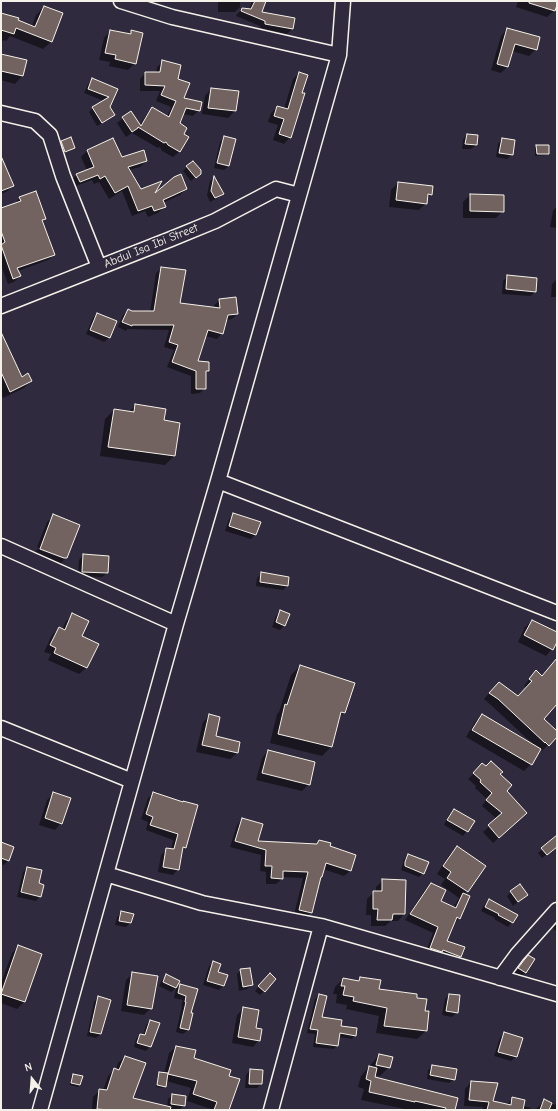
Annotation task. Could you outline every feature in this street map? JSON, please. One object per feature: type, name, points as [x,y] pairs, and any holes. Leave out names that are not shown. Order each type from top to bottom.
[{"type":"street","points":[[121,1],[172,17],[339,55]]},
{"type":"street","points":[[40,1110],[176,624],[339,55],[343,1]]},
{"type":"street","points":[[1,113],[35,121],[50,136],[63,176],[99,268]]},
{"type":"street","name":"Abdul Isa Ibi Street","points":[[1,306],[215,221],[276,189],[299,195]]},
{"type":"street","points":[[218,481],[557,613]]},
{"type":"street","points":[[1,546],[176,624]]},
{"type":"street","points":[[1,728],[132,782]]},
{"type":"street","points":[[106,874],[202,903],[321,926],[557,994]]},
{"type":"street","points":[[500,978],[517,955],[557,910]]},
{"type":"street","points":[[271,1110],[321,926]]},
{"type":"building","points":[[255,1],[266,1],[262,12],[295,18],[293,29],[265,24],[265,21],[241,11],[242,8],[251,9]]},
{"type":"building","points":[[529,1],[557,1],[557,5],[555,11],[529,3]]},
{"type":"building","points":[[44,6],[63,13],[52,42],[16,28],[14,34],[1,30],[1,13],[19,18],[18,20],[35,27]]},
{"type":"building","points":[[507,28],[540,37],[537,50],[515,44],[508,67],[497,64]]},
{"type":"building","points":[[110,30],[131,34],[131,30],[143,33],[136,64],[115,59],[116,55],[105,53]]},
{"type":"building","points":[[1,54],[27,60],[23,76],[1,71]]},
{"type":"building","points":[[162,60],[181,65],[178,79],[190,83],[184,98],[202,102],[200,111],[186,108],[180,123],[187,128],[184,134],[189,137],[180,152],[168,145],[166,142],[164,143],[138,127],[132,132],[122,117],[131,111],[141,126],[152,107],[169,117],[176,101],[161,95],[165,86],[145,85],[145,72],[160,72]]},
{"type":"building","points":[[299,72],[308,75],[302,93],[305,93],[291,138],[279,134],[284,119],[274,116],[277,106],[288,109]]},
{"type":"building","points":[[92,78],[118,89],[110,107],[115,115],[102,123],[92,107],[109,97],[88,89]]},
{"type":"building","points":[[211,88],[239,91],[236,111],[208,108]]},
{"type":"building","points":[[467,134],[478,135],[477,145],[465,144]]},
{"type":"building","points":[[224,136],[236,139],[229,166],[217,163]]},
{"type":"building","points":[[71,137],[75,148],[65,152],[61,141]]},
{"type":"building","points":[[113,138],[122,157],[144,150],[147,161],[128,167],[141,189],[162,181],[155,193],[174,177],[181,174],[187,189],[163,200],[166,207],[154,211],[152,206],[138,211],[128,186],[115,193],[105,176],[100,179],[98,175],[80,182],[76,174],[94,167],[87,150]]},
{"type":"building","points":[[502,138],[515,140],[513,155],[499,153]]},
{"type":"building","points":[[536,145],[549,145],[549,154],[537,154]]},
{"type":"building","points":[[1,156],[14,186],[1,191]]},
{"type":"building","points":[[193,161],[201,170],[201,174],[196,178],[186,166]]},
{"type":"building","points":[[214,176],[224,194],[215,198],[211,191]]},
{"type":"building","points":[[398,182],[433,186],[432,195],[428,194],[427,204],[396,200]]},
{"type":"building","points":[[36,191],[46,219],[42,220],[55,255],[17,268],[21,276],[13,279],[1,245],[5,242],[1,231],[1,208],[21,201],[19,197]]},
{"type":"building","points":[[470,194],[504,195],[504,212],[470,211]]},
{"type":"building","points":[[161,267],[186,270],[180,303],[220,308],[219,299],[236,297],[238,314],[228,315],[223,334],[208,330],[198,361],[209,362],[209,371],[206,371],[206,389],[196,389],[196,371],[172,362],[178,345],[169,342],[174,325],[132,326],[122,322],[128,309],[132,311],[154,311]]},
{"type":"building","points":[[507,275],[537,278],[536,292],[506,289]]},
{"type":"building","points":[[97,313],[117,321],[110,338],[90,330]]},
{"type":"building","points":[[1,332],[22,377],[28,373],[32,381],[10,392],[1,372]]},
{"type":"building","points":[[135,404],[166,409],[164,420],[180,423],[175,456],[108,447],[114,409],[134,412]]},
{"type":"building","points":[[233,513],[261,522],[256,535],[229,526]]},
{"type":"building","points":[[53,514],[80,525],[67,558],[40,549]]},
{"type":"building","points":[[83,554],[109,556],[108,573],[82,572]]},
{"type":"building","points":[[261,572],[289,577],[288,586],[260,582]]},
{"type":"building","points":[[280,610],[290,614],[285,626],[276,622]]},
{"type":"building","points":[[72,613],[89,621],[82,636],[99,644],[87,668],[54,653],[56,648],[50,645],[59,627],[65,630]]},
{"type":"building","points":[[532,620],[557,632],[557,642],[553,650],[524,635]]},
{"type":"building","points":[[557,658],[557,704],[544,719],[557,731],[557,737],[549,746],[498,699],[489,693],[499,682],[518,696],[532,681],[529,679],[536,670],[542,676]]},
{"type":"building","points":[[300,665],[355,683],[345,713],[341,712],[332,747],[278,734],[285,704],[287,705]]},
{"type":"building","points":[[209,714],[220,717],[216,736],[240,742],[238,753],[202,745]]},
{"type":"building","points":[[482,714],[541,749],[532,765],[472,730]]},
{"type":"building","points":[[268,750],[315,762],[310,785],[262,773]]},
{"type":"building","points":[[491,761],[503,772],[500,774],[512,785],[507,791],[527,813],[499,838],[488,825],[502,813],[486,800],[492,793],[473,773],[482,763],[486,766]]},
{"type":"building","points":[[53,792],[71,798],[62,824],[45,818]]},
{"type":"building","points":[[153,792],[183,802],[198,805],[186,848],[183,847],[179,870],[163,867],[166,848],[174,849],[178,834],[150,825],[153,817],[146,814]]},
{"type":"building","points":[[454,809],[475,821],[468,832],[447,820]]},
{"type":"building","points":[[242,818],[263,824],[258,841],[317,844],[319,840],[331,843],[330,846],[356,855],[351,871],[326,863],[312,913],[299,910],[308,872],[283,871],[283,879],[271,878],[272,866],[265,866],[266,850],[235,841]]},
{"type":"building","points":[[557,835],[557,847],[547,855],[541,848]]},
{"type":"building","points":[[1,842],[14,847],[9,861],[1,858]]},
{"type":"building","points":[[457,846],[486,866],[468,892],[447,878],[451,872],[443,866]]},
{"type":"building","points":[[408,854],[429,862],[424,874],[405,866]]},
{"type":"building","points":[[27,867],[42,870],[39,883],[44,885],[41,897],[21,892]]},
{"type":"building","points":[[382,879],[406,880],[405,914],[393,914],[392,920],[377,920],[378,909],[373,909],[373,891],[382,891]]},
{"type":"building","points":[[431,883],[446,890],[441,901],[456,908],[463,893],[470,896],[460,919],[457,917],[447,941],[465,947],[461,957],[443,950],[442,952],[430,948],[438,927],[410,914]]},
{"type":"building","points":[[520,884],[528,895],[518,902],[510,891]]},
{"type":"building","points":[[489,899],[518,915],[513,923],[485,907]]},
{"type":"building","points":[[121,911],[134,914],[131,923],[119,921]]},
{"type":"building","points":[[18,945],[42,954],[25,1002],[1,994]]},
{"type":"building","points":[[528,955],[535,959],[526,973],[518,968]]},
{"type":"building","points":[[213,961],[221,964],[218,972],[228,975],[224,986],[207,981]]},
{"type":"building","points":[[250,968],[253,985],[243,987],[240,969]]},
{"type":"building","points":[[132,972],[158,976],[152,1009],[127,1005]]},
{"type":"building","points":[[270,973],[276,979],[265,992],[258,986]]},
{"type":"building","points":[[166,974],[180,981],[176,988],[163,982]]},
{"type":"building","points":[[360,977],[381,980],[379,989],[417,994],[417,998],[427,999],[425,1011],[429,1011],[427,1031],[384,1026],[387,1008],[353,1001],[354,997],[343,995],[345,986],[341,986],[343,978],[359,981]]},
{"type":"building","points":[[180,984],[198,989],[191,1013],[193,1013],[189,1030],[180,1028],[186,996],[178,993]]},
{"type":"building","points":[[319,994],[327,996],[322,1017],[342,1020],[341,1026],[357,1028],[356,1036],[340,1033],[338,1046],[316,1043],[318,1030],[310,1029]]},
{"type":"building","points":[[449,994],[460,995],[458,1013],[446,1011]]},
{"type":"building","points":[[98,996],[111,1000],[101,1034],[90,1032]]},
{"type":"building","points":[[243,1007],[259,1010],[256,1028],[262,1029],[260,1041],[238,1037]]},
{"type":"building","points":[[150,1020],[160,1023],[151,1047],[137,1043],[140,1034],[145,1035]]},
{"type":"building","points":[[504,1032],[523,1038],[517,1057],[498,1052]]},
{"type":"building","points":[[176,1046],[196,1050],[194,1058],[231,1070],[229,1076],[240,1079],[229,1110],[214,1110],[217,1102],[193,1094],[197,1081],[168,1074]]},
{"type":"building","points":[[379,1054],[393,1057],[390,1068],[376,1065]]},
{"type":"building","points":[[125,1056],[146,1063],[133,1098],[171,1107],[170,1110],[97,1109],[99,1089],[107,1090],[114,1068],[119,1070]]},
{"type":"building","points":[[432,1065],[457,1069],[455,1080],[430,1075]]},
{"type":"building","points":[[369,1066],[377,1068],[375,1077],[458,1098],[455,1110],[445,1110],[446,1108],[369,1092],[371,1081],[366,1079]]},
{"type":"building","points":[[250,1069],[263,1070],[262,1084],[249,1084]]},
{"type":"building","points":[[159,1072],[168,1073],[166,1087],[157,1085]]},
{"type":"building","points":[[73,1074],[83,1076],[80,1085],[71,1083]]},
{"type":"building","points":[[471,1081],[498,1083],[493,1101],[511,1105],[512,1097],[525,1100],[523,1110],[487,1110],[489,1102],[469,1100]]},
{"type":"building","points":[[172,1094],[186,1096],[185,1106],[171,1104]]},
{"type":"building","points":[[544,1099],[552,1103],[549,1110],[540,1110]]}]
